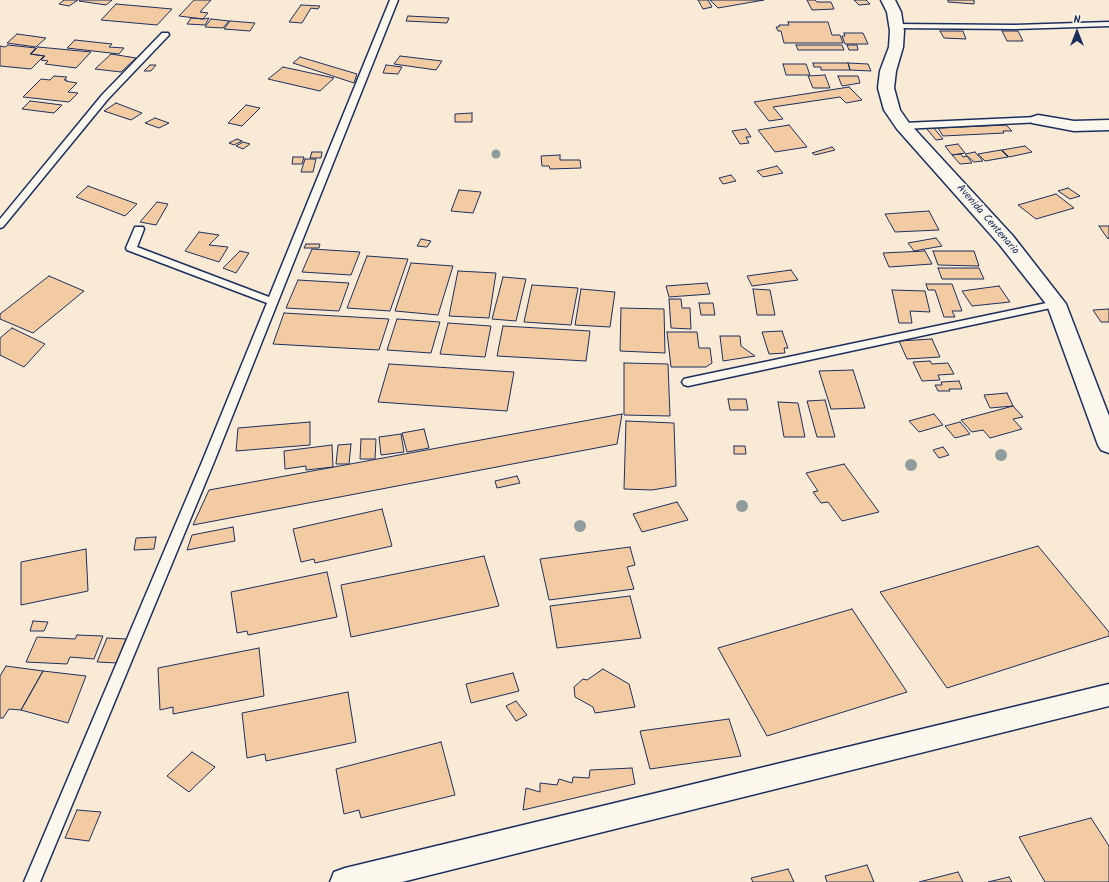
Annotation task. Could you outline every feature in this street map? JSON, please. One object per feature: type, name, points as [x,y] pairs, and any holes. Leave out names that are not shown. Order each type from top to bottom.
[{"type":"street","name":"Avenida Centenario","points":[[888,0],[894,12],[896,26],[896,47],[888,71],[886,88],[892,110],[903,126],[1006,240],[1056,304],[1109,445]]},
{"type":"street","points":[[1038,120],[1074,126],[1109,125]]},
{"type":"street","points":[[345,882],[1109,695]]},
{"type":"lane","points":[[32,882],[208,462],[394,0]]},
{"type":"lane","points":[[896,26],[1015,27],[1109,24]]},
{"type":"lane","points":[[0,224],[105,97],[165,34]]},
{"type":"lane","points":[[903,126],[1038,120]]},
{"type":"lane","points":[[139,229],[131,248],[273,302]]},
{"type":"lane","points":[[688,382],[1056,304]]},
{"type":"building","points":[[64,0],[78,0],[69,6],[59,4]]},
{"type":"building","points":[[112,0],[106,5],[79,1]]},
{"type":"building","points":[[194,0],[211,0],[200,12],[208,13],[203,19],[179,16]]},
{"type":"building","points":[[698,0],[708,0],[712,7],[703,9]]},
{"type":"building","points":[[710,0],[764,0],[718,8]]},
{"type":"building","points":[[807,0],[831,2],[834,9],[812,10]]},
{"type":"building","points":[[854,0],[866,0],[870,4],[859,5]]},
{"type":"building","points":[[948,0],[974,0],[974,4],[948,2]]},
{"type":"building","points":[[116,4],[172,9],[157,25],[101,20]]},
{"type":"building","points":[[301,5],[320,6],[318,9],[311,8],[302,23],[289,22]]},
{"type":"building","points":[[408,16],[449,18],[447,23],[406,21]]},
{"type":"building","points":[[191,18],[209,18],[205,25],[187,24]]},
{"type":"building","points":[[211,19],[229,21],[223,28],[205,27]]},
{"type":"building","points":[[230,21],[255,23],[250,31],[224,29]]},
{"type":"building","points":[[788,22],[828,22],[832,35],[840,35],[843,43],[784,43],[781,31],[778,31],[776,27],[779,27],[779,25],[789,25]]},
{"type":"building","points":[[940,31],[963,31],[966,39],[944,38]]},
{"type":"building","points":[[1002,31],[1018,31],[1023,41],[1007,41]]},
{"type":"building","points":[[844,33],[863,33],[868,44],[845,44],[842,36],[845,36]]},
{"type":"building","points":[[17,34],[46,38],[36,47],[7,43]]},
{"type":"building","points":[[75,40],[112,44],[109,47],[124,48],[119,54],[67,48]]},
{"type":"building","points":[[8,45],[36,48],[30,54],[44,56],[31,69],[0,66],[0,46],[5,47]]},
{"type":"building","points":[[796,45],[842,45],[844,50],[798,50]]},
{"type":"building","points":[[847,45],[857,45],[858,50],[849,50]]},
{"type":"building","points":[[38,47],[91,52],[76,68],[45,64],[48,61],[41,60],[45,56],[31,54]]},
{"type":"building","points":[[111,54],[136,58],[121,72],[95,69]]},
{"type":"building","points":[[400,56],[442,61],[436,70],[394,64]]},
{"type":"building","points":[[300,57],[357,74],[354,83],[293,63]]},
{"type":"building","points":[[813,63],[848,63],[850,70],[821,70],[821,67],[814,67]]},
{"type":"building","points":[[848,63],[868,64],[871,71],[850,70]]},
{"type":"building","points":[[783,64],[806,64],[810,75],[786,75]]},
{"type":"building","points":[[150,65],[156,65],[151,71],[144,71]]},
{"type":"building","points":[[386,65],[402,67],[398,74],[383,73]]},
{"type":"building","points":[[283,67],[334,78],[320,91],[268,79]]},
{"type":"building","points":[[825,75],[830,88],[813,88],[808,76]]},
{"type":"building","points":[[54,76],[67,77],[64,80],[77,83],[68,92],[78,93],[69,102],[23,97],[41,79],[50,80]]},
{"type":"building","points":[[838,76],[858,76],[860,83],[842,86]]},
{"type":"building","points":[[849,87],[862,100],[846,103],[840,97],[773,107],[783,119],[769,121],[754,102]]},
{"type":"building","points":[[30,101],[62,105],[54,113],[22,109]]},
{"type":"building","points":[[116,103],[142,113],[131,120],[104,111]]},
{"type":"building","points":[[246,105],[260,108],[242,126],[228,123]]},
{"type":"building","points":[[472,113],[472,122],[455,122],[455,114]]},
{"type":"building","points":[[155,118],[169,123],[159,128],[145,123]]},
{"type":"building","points":[[789,125],[807,147],[775,152],[758,130]]},
{"type":"building","points":[[1006,125],[1012,131],[1003,131],[1004,133],[943,136],[938,128]]},
{"type":"building","points":[[933,127],[943,139],[936,140],[926,128]]},
{"type":"building","points":[[746,129],[751,137],[746,137],[749,143],[740,144],[732,131]]},
{"type":"building","points":[[237,139],[242,141],[234,145],[229,143]]},
{"type":"building","points":[[243,142],[250,144],[243,149],[236,146]]},
{"type":"building","points":[[958,144],[965,153],[952,155],[945,146]]},
{"type":"building","points":[[1025,146],[1032,152],[1009,157],[1002,150]]},
{"type":"building","points":[[832,147],[835,150],[815,155],[812,153]]},
{"type":"building","points":[[1001,150],[1008,157],[985,161],[978,154]]},
{"type":"building","points":[[312,152],[322,152],[321,158],[310,158]]},
{"type":"building","points":[[975,152],[983,161],[974,162],[965,154]]},
{"type":"building","points":[[961,154],[963,157],[967,156],[972,163],[960,164],[952,155]]},
{"type":"building","points":[[560,155],[560,160],[580,160],[581,168],[550,169],[549,166],[542,166],[541,156]]},
{"type":"building","points":[[293,157],[304,157],[302,164],[292,164]]},
{"type":"building","points":[[305,159],[316,159],[313,172],[301,172]]},
{"type":"building","points":[[777,166],[783,173],[763,177],[757,171]]},
{"type":"building","points":[[731,175],[736,181],[723,184],[719,178]]},
{"type":"building","points":[[88,186],[137,204],[125,216],[76,197]]},
{"type":"building","points":[[1068,188],[1080,196],[1070,199],[1058,191]]},
{"type":"building","points":[[459,190],[481,192],[473,213],[451,211]]},
{"type":"building","points":[[1056,194],[1074,208],[1036,219],[1018,205]]},
{"type":"building","points":[[157,202],[168,204],[156,225],[140,222]]},
{"type":"building","points":[[929,211],[939,230],[895,232],[885,214]]},
{"type":"building","points":[[1099,226],[1109,226],[1108,239]]},
{"type":"building","points":[[199,232],[219,235],[209,245],[228,247],[219,262],[185,251]]},
{"type":"building","points":[[936,238],[942,246],[914,251],[908,243]]},
{"type":"building","points":[[421,239],[431,241],[427,247],[417,246]]},
{"type":"building","points":[[306,244],[320,244],[319,248],[304,248]]},
{"type":"building","points":[[312,249],[360,252],[351,275],[302,272]]},
{"type":"building","points":[[240,251],[249,253],[236,273],[223,268]]},
{"type":"building","points":[[925,251],[932,264],[889,267],[883,253]]},
{"type":"building","points":[[933,251],[974,251],[979,266],[938,265]]},
{"type":"building","points":[[367,256],[408,259],[390,311],[347,308]]},
{"type":"building","points":[[411,263],[453,266],[438,315],[395,311]]},
{"type":"building","points":[[938,268],[979,268],[984,279],[942,279]]},
{"type":"building","points":[[791,270],[798,280],[752,286],[747,276]]},
{"type":"building","points":[[458,271],[496,273],[489,318],[449,316]]},
{"type":"building","points":[[49,276],[84,291],[33,333],[0,319],[0,314]]},
{"type":"building","points":[[503,277],[526,279],[516,321],[492,319]]},
{"type":"building","points":[[298,280],[349,283],[339,311],[286,308]]},
{"type":"building","points":[[707,283],[710,294],[669,297],[666,286]]},
{"type":"building","points":[[926,284],[952,284],[962,311],[952,311],[955,317],[944,317],[935,290],[928,290]]},
{"type":"building","points":[[532,285],[578,288],[571,325],[524,322]]},
{"type":"building","points":[[999,286],[1010,302],[972,306],[962,291]]},
{"type":"building","points":[[581,289],[615,292],[610,327],[575,325]]},
{"type":"building","points":[[753,289],[770,290],[775,315],[757,315]]},
{"type":"building","points":[[892,290],[925,291],[930,312],[910,311],[912,323],[899,323]]},
{"type":"building","points":[[669,299],[681,299],[682,308],[690,308],[691,329],[671,328]]},
{"type":"building","points":[[699,303],[713,303],[715,315],[701,315]]},
{"type":"building","points":[[621,308],[664,309],[665,353],[620,351]]},
{"type":"building","points":[[1109,309],[1109,322],[1101,322],[1093,310]]},
{"type":"building","points":[[284,313],[389,319],[379,350],[273,344]]},
{"type":"building","points":[[397,319],[440,322],[431,353],[387,350]]},
{"type":"building","points":[[448,323],[491,326],[485,357],[440,354]]},
{"type":"building","points":[[503,326],[590,331],[586,361],[497,356]]},
{"type":"building","points":[[12,328],[45,344],[24,367],[0,355],[0,338]]},
{"type":"building","points":[[782,331],[788,348],[784,348],[785,353],[769,354],[762,332]]},
{"type":"building","points":[[667,332],[697,332],[699,348],[710,348],[712,363],[706,367],[671,367]]},
{"type":"building","points":[[720,336],[740,336],[741,346],[755,356],[723,361]]},
{"type":"building","points":[[932,339],[940,357],[907,359],[899,341]]},
{"type":"building","points":[[930,361],[932,364],[948,363],[954,374],[938,375],[940,380],[922,381],[913,362]]},
{"type":"building","points":[[624,363],[668,364],[670,416],[624,415]]},
{"type":"building","points":[[389,364],[514,372],[507,411],[378,402]]},
{"type":"building","points":[[853,370],[865,408],[831,409],[819,371]]},
{"type":"building","points":[[959,381],[962,389],[938,391],[935,385],[942,385],[941,382]]},
{"type":"building","points":[[1007,393],[1013,406],[990,408],[984,395]]},
{"type":"building","points":[[728,399],[746,399],[748,410],[730,410]]},
{"type":"building","points":[[825,400],[835,437],[817,437],[807,401]]},
{"type":"building","points":[[778,402],[798,403],[805,437],[784,437]]},
{"type":"building","points":[[1013,406],[1023,417],[1013,419],[1022,429],[990,438],[983,430],[972,432],[961,420]]},
{"type":"building","points":[[622,414],[617,444],[193,525],[209,490]]},
{"type":"building","points":[[934,414],[943,425],[919,432],[909,421]]},
{"type":"building","points":[[626,421],[674,423],[676,486],[652,490],[624,489]]},
{"type":"building","points":[[310,422],[310,445],[236,451],[238,428]]},
{"type":"building","points":[[960,422],[970,434],[955,438],[945,426]]},
{"type":"building","points":[[424,429],[429,448],[407,452],[402,433]]},
{"type":"building","points":[[401,434],[404,452],[381,455],[379,437]]},
{"type":"building","points":[[361,439],[376,439],[375,459],[360,459]]},
{"type":"building","points":[[351,444],[349,464],[336,464],[338,445]]},
{"type":"building","points":[[332,445],[333,467],[306,470],[306,466],[285,469],[284,451]]},
{"type":"building","points":[[734,446],[745,446],[746,454],[734,454]]},
{"type":"building","points":[[943,447],[949,455],[939,458],[933,450]]},
{"type":"building","points":[[844,464],[879,512],[842,521],[828,502],[821,503],[813,492],[818,491],[806,473]]},
{"type":"building","points":[[517,476],[520,483],[497,488],[495,481]]},
{"type":"building","points":[[677,502],[688,520],[642,532],[633,514]]},
{"type":"building","points":[[382,509],[392,546],[315,563],[314,559],[301,562],[293,529]]},
{"type":"building","points":[[233,527],[235,541],[187,550],[192,535]]},
{"type":"building","points":[[156,537],[154,549],[134,550],[136,538]]},
{"type":"building","points":[[1038,546],[1109,632],[1109,636],[947,688],[880,592]]},
{"type":"building","points":[[630,547],[635,565],[627,567],[634,589],[549,600],[540,559]]},
{"type":"building","points":[[86,549],[88,591],[21,605],[21,562]]},
{"type":"building","points":[[484,556],[499,606],[351,637],[341,585]]},
{"type":"building","points":[[327,572],[337,617],[248,635],[247,631],[237,633],[231,592]]},
{"type":"building","points":[[630,596],[641,638],[557,648],[550,606]]},
{"type":"building","points":[[852,609],[907,692],[767,736],[718,648]]},
{"type":"building","points":[[33,621],[48,622],[44,631],[30,631]]},
{"type":"building","points":[[77,635],[103,636],[94,659],[70,657],[67,664],[26,662],[37,637],[75,639]]},
{"type":"building","points":[[107,638],[126,639],[117,663],[97,662]]},
{"type":"building","points":[[259,648],[264,696],[173,714],[173,707],[160,710],[158,668]]},
{"type":"building","points":[[6,666],[43,671],[21,710],[9,709],[3,718],[0,718],[0,676]]},
{"type":"building","points":[[603,669],[629,684],[635,707],[595,713],[593,707],[575,697],[574,687],[583,679],[587,680]]},
{"type":"building","points":[[43,671],[86,676],[68,723],[21,710]]},
{"type":"building","points":[[513,673],[519,691],[471,703],[466,684]]},
{"type":"building","points":[[348,692],[356,742],[266,761],[265,754],[247,758],[242,713]]},
{"type":"building","points":[[516,701],[527,715],[516,721],[506,706]]},
{"type":"building","points":[[729,719],[741,756],[650,769],[640,731]]},
{"type":"building","points":[[441,742],[455,795],[361,818],[359,810],[344,814],[336,769]]},
{"type":"building","points":[[192,752],[215,767],[189,792],[167,776]]},
{"type":"building","points":[[632,768],[635,784],[523,810],[526,788],[540,792],[540,783],[557,785],[559,779],[572,783],[573,777],[589,778],[590,770]]},
{"type":"building","points":[[77,810],[101,812],[89,841],[65,838]]},
{"type":"building","points":[[1091,818],[1109,846],[1109,882],[1045,882],[1019,837]]},
{"type":"building","points":[[867,865],[874,882],[827,882],[825,876]]},
{"type":"building","points":[[788,869],[794,882],[753,882],[751,878]]},
{"type":"building","points":[[958,872],[963,882],[919,882]]},
{"type":"building","points":[[1009,877],[1012,882],[988,882]]}]
